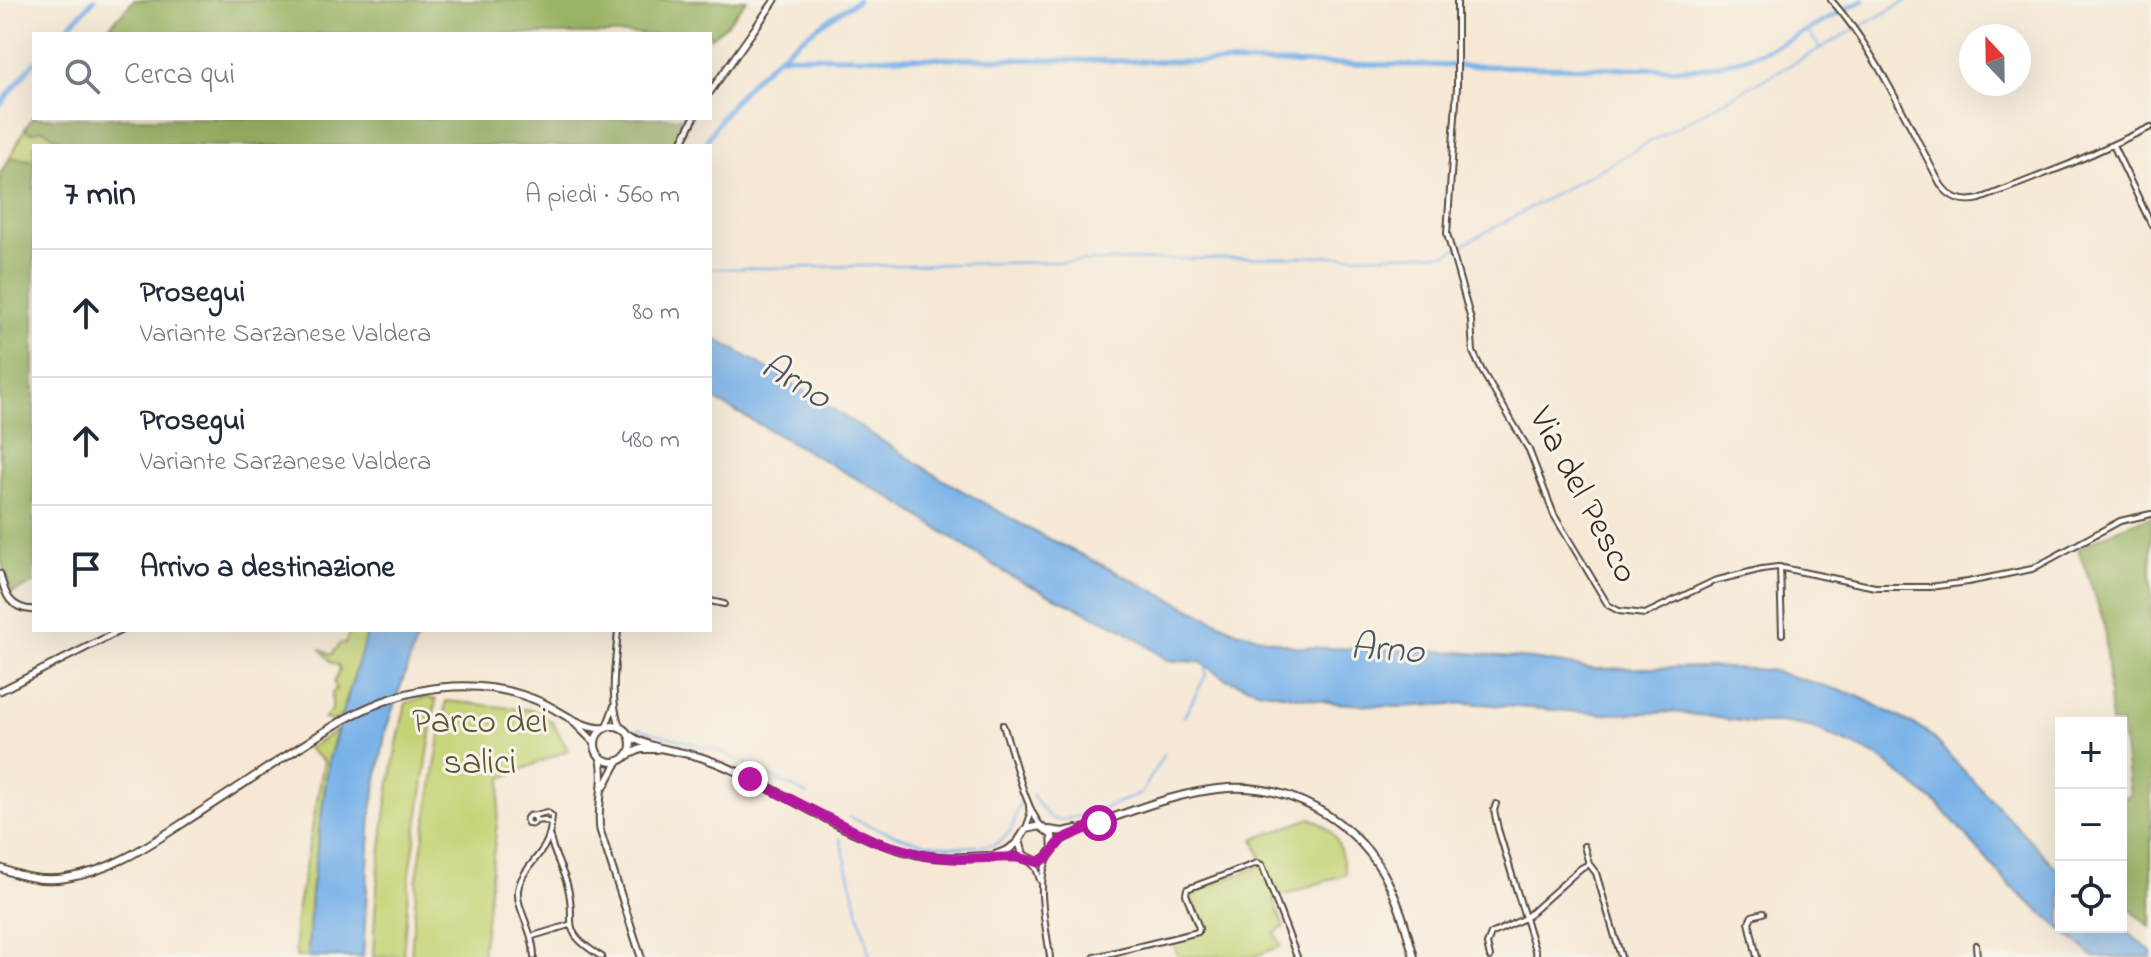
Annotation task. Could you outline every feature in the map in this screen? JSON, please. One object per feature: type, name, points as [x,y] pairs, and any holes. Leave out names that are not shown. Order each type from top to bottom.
[{"type":"main road","points":[[712,89],[775,0]]},
{"type":"main road","points":[[681,144],[693,120]]},
{"type":"main road","points":[[0,574],[12,603],[22,609],[32,610]]},
{"type":"main road","points":[[0,691],[117,632]]},
{"type":"main road","points":[[0,868],[25,876],[51,879],[101,869],[151,843],[335,725],[381,701],[421,689],[473,687],[523,696],[591,727],[621,728],[639,741],[728,768],[858,834],[893,848],[940,858],[1042,861],[1064,838],[1096,824]]},
{"type":"main road","points":[[569,717],[590,735],[600,756],[603,771],[598,820],[641,957]]},
{"type":"main road","points":[[596,747],[597,736],[606,728]]},
{"type":"main road","points":[[600,799],[609,774],[631,744],[628,734]]},
{"type":"main road","points":[[600,756],[608,761],[621,759],[641,749],[669,750]]},
{"type":"main road","points":[[984,858],[1005,852],[1018,842],[1024,831],[1033,826],[1063,832],[1171,799],[1219,789],[1257,789],[1297,800],[1338,823],[1370,854],[1393,893],[1414,957]]},
{"type":"main road","points":[[1044,828],[1053,838],[1052,852]]},
{"type":"main road","points":[[1018,842],[1019,850],[1027,859]]},
{"type":"street","name":"Via del Pesco","points":[[1457,0],[1457,87],[1447,224],[1448,241],[1471,320],[1475,359],[1529,450],[1554,515],[1608,605],[1619,611],[1645,614],[1714,581],[1780,567],[1875,587],[1929,587],[1968,582],[2032,569],[2111,525],[2151,514]]},
{"type":"street","points":[[1831,0],[1863,45],[1941,185],[1954,198],[1980,199],[2151,127]]},
{"type":"street","points":[[2113,145],[2151,224]]},
{"type":"street","points":[[1780,567],[1782,634]]},
{"type":"street","points":[[712,601],[724,604]]},
{"type":"street","points":[[618,632],[615,700],[621,728]]},
{"type":"street","points":[[606,728],[615,700]]},
{"type":"street","points":[[1003,725],[1035,818],[1044,828]]},
{"type":"street","points":[[1024,831],[1030,817],[1028,799]]},
{"type":"street","points":[[1496,804],[1494,816],[1537,957]]},
{"type":"street","points":[[551,824],[534,818],[550,812],[551,824],[550,834],[553,848],[568,888],[569,925],[580,942],[602,957]]},
{"type":"street","points":[[534,957],[533,936],[521,908],[518,890],[550,834]]},
{"type":"street","points":[[1584,846],[1589,864],[1595,869],[1599,880],[1621,957]]},
{"type":"street","points":[[543,848],[553,848]]},
{"type":"street","points":[[1050,957],[1042,886],[1044,865],[1052,852]]},
{"type":"street","points":[[1027,859],[1037,871],[1042,886]]},
{"type":"street","points":[[1095,957],[1199,931],[1186,889],[1256,863],[1262,865],[1297,957]]},
{"type":"street","points":[[1490,957],[1489,936],[1525,918],[1589,864]]},
{"type":"street","points":[[1757,957],[1749,920],[1753,915],[1763,913]]},
{"type":"street","points":[[533,936],[569,925]]},
{"type":"street","points":[[1976,945],[1977,957]]},
{"type":"green space","points":[[134,0],[747,0],[712,36],[712,32],[104,32]]},
{"type":"green space","points":[[32,117],[32,120],[690,120],[677,144],[65,144],[43,129],[31,133],[25,129]]},
{"type":"green space","points":[[25,129],[31,133],[43,129],[65,144],[32,144],[32,160],[10,158]]},
{"type":"green space","points":[[10,158],[32,160],[32,584],[12,593],[0,558],[0,174]]},
{"type":"green space","points":[[2151,517],[2151,927],[2127,907],[2127,796],[2130,795],[2127,717],[2111,717],[2104,622],[2078,549],[2118,528]]},
{"type":"green space","points":[[349,632],[367,632],[341,716],[332,721],[324,719],[332,710],[332,693],[336,689],[334,682],[340,670],[320,648],[331,655],[341,643],[345,644]]},
{"type":"green space","points":[[426,697],[436,700],[409,880],[403,957],[373,957],[383,829],[399,734],[406,703]]},
{"type":"green space","name":"Parco dei salici","points":[[446,701],[533,710],[553,723],[568,750],[502,778],[482,957],[411,957],[417,877]]},
{"type":"green space","points":[[337,730],[329,759],[311,894],[308,957],[296,957],[295,924],[324,761],[308,749]]},
{"type":"green space","points":[[1311,818],[1328,829],[1337,840],[1346,874],[1273,899],[1284,927],[1275,933],[1281,946],[1253,957],[1178,957],[1173,942],[1203,932],[1190,893],[1264,865],[1254,839]]},
{"type":"water","name":"Arno","points":[[712,337],[776,373],[942,479],[1035,532],[1236,631],[1297,647],[1457,652],[1594,669],[1709,667],[1770,670],[1856,695],[1926,731],[2055,867],[2055,924],[2010,886],[1941,807],[1876,755],[1810,727],[1675,712],[1605,714],[1468,703],[1400,707],[1335,703],[1258,690],[1226,679],[1200,662],[1167,660],[1123,629],[1012,577],[893,499],[712,398]]},
{"type":"water","points":[[367,632],[419,632],[386,729],[371,813],[363,957],[308,957],[311,894],[329,759]]},
{"type":"water","name":"Arno","points":[[2127,931],[2151,952],[2151,957],[2094,957],[2066,933]]},
{"type":"waterway","points":[[63,32],[94,0]]},
{"type":"waterway","points":[[705,144],[734,101],[771,63],[858,0]]},
{"type":"waterway","points":[[778,56],[1684,69],[1755,54],[1863,0]]},
{"type":"waterway","points":[[712,269],[1446,254],[1908,0]]},
{"type":"waterway","points":[[1807,30],[1820,48]]},
{"type":"waterway","points":[[0,105],[32,65]]},
{"type":"waterway","points":[[1184,717],[1206,675],[1206,666]]},
{"type":"waterway","points":[[638,728],[720,751],[808,795]]},
{"type":"waterway","points":[[1032,794],[1051,818],[1058,820],[1081,816],[1141,794],[1164,754]]},
{"type":"waterway","points":[[849,817],[927,843],[959,847],[988,846],[999,842],[1009,832],[1022,797]]},
{"type":"waterway","points":[[840,838],[870,957]]},
{"type":"route","points":[[750,779],[876,842],[926,856],[959,859],[1015,857],[1038,862],[1047,858],[1062,839],[1099,823]]}]
